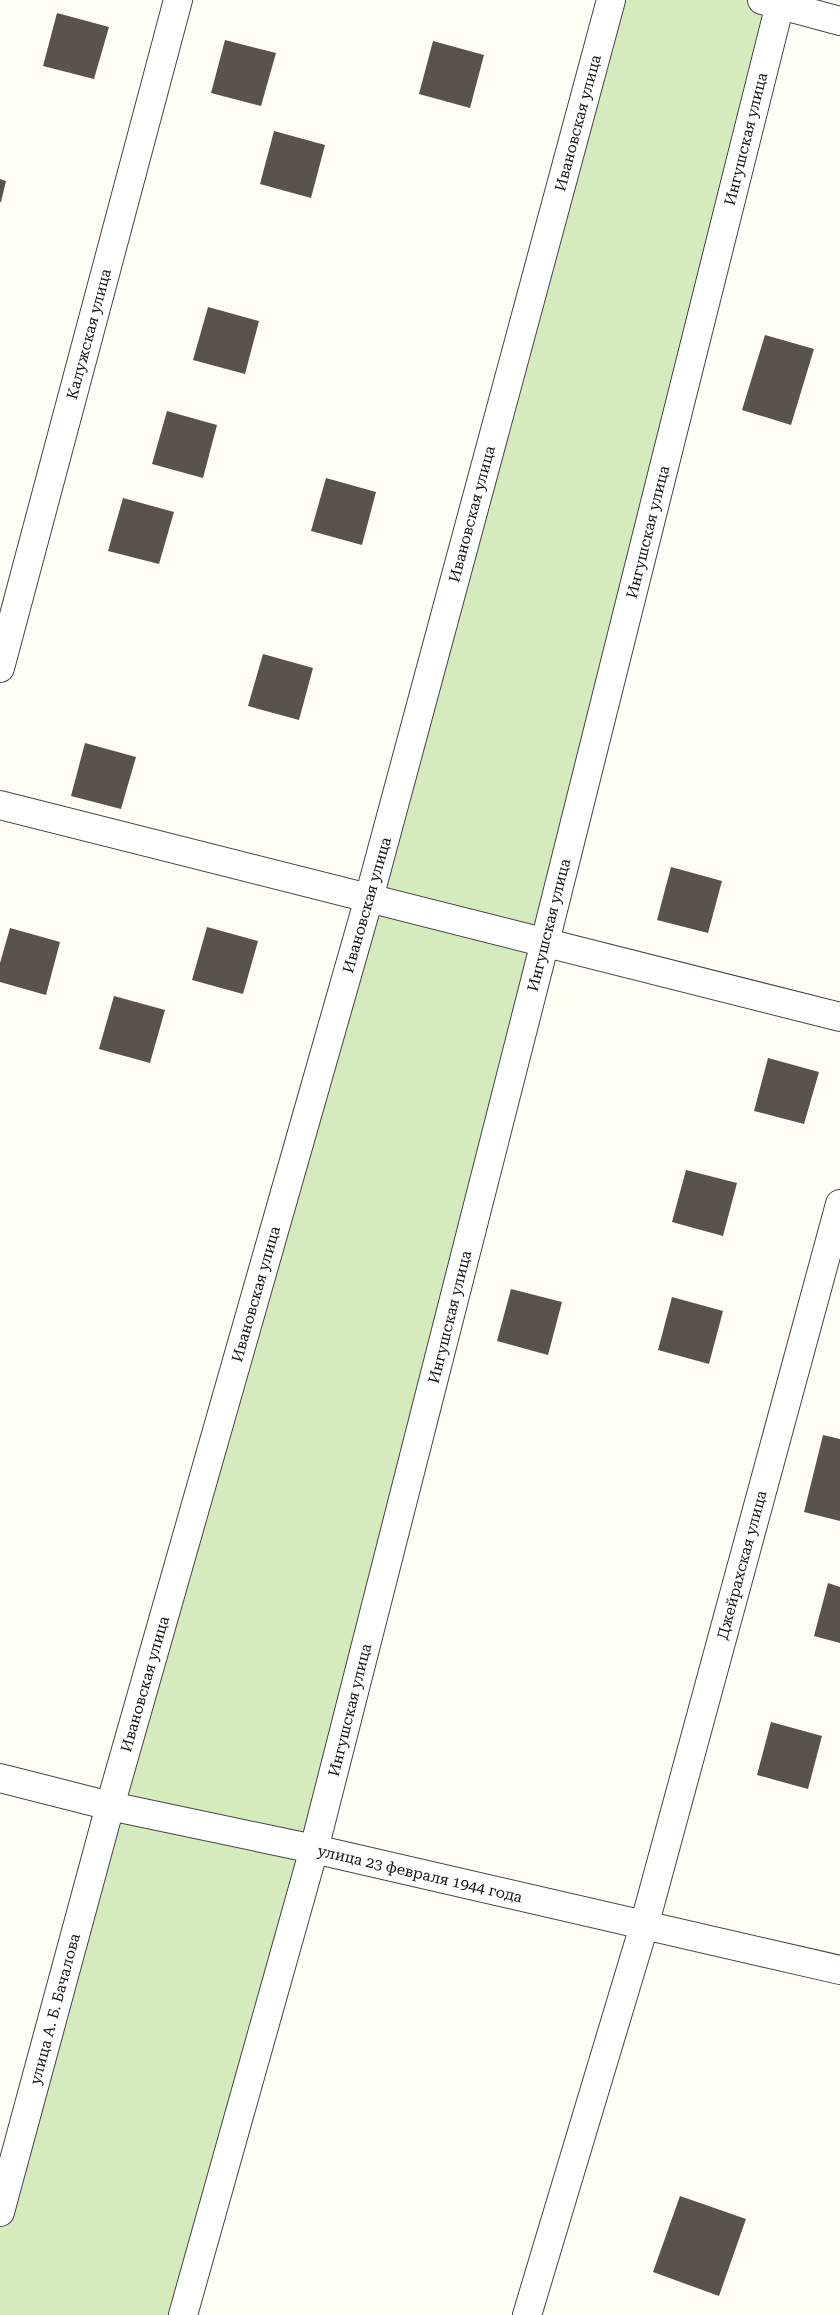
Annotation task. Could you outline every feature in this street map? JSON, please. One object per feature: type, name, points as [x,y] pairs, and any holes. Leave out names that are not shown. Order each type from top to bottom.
[{"type":"street","name":"Калужская улица","points":[[0,668],[178,0]]},
{"type":"street","name":"Ивановская улица","points":[[110,1806],[369,898],[611,0]]},
{"type":"street","points":[[774,2],[840,21]]},
{"type":"street","name":"Ингушская улица","points":[[183,2315],[314,1849],[545,942],[774,2]]},
{"type":"street","points":[[0,805],[840,1017]]},
{"type":"street","name":"Джейрахская улица","points":[[527,2315],[644,1926],[840,1204]]},
{"type":"street","name":"улица 23 февраля 1944 года","points":[[0,1778],[110,1806],[314,1849],[840,1970]]},
{"type":"street","name":"улица А. Б. Бачалова","points":[[0,2212],[110,1806]]},
{"type":"green space","points":[[611,0],[781,0],[189,2315],[0,2315],[0,2212]]},
{"type":"building","points":[[57,13],[109,27],[94,79],[43,66]]},
{"type":"building","points":[[225,40],[276,53],[261,106],[211,93]]},
{"type":"building","points":[[433,41],[484,55],[470,108],[419,94]]},
{"type":"building","points":[[274,131],[325,145],[311,198],[260,184]]},
{"type":"building","points":[[0,179],[6,181],[1,202],[0,202]]},
{"type":"building","points":[[208,307],[259,321],[245,374],[193,360]]},
{"type":"building","points":[[765,335],[814,349],[791,425],[742,410]]},
{"type":"building","points":[[167,411],[217,425],[203,478],[152,464]]},
{"type":"building","points":[[326,478],[376,492],[362,545],[311,531]]},
{"type":"building","points":[[123,498],[174,512],[159,564],[108,551]]},
{"type":"building","points":[[263,654],[313,668],[299,720],[248,706]]},
{"type":"building","points":[[85,743],[136,757],[121,809],[71,796]]},
{"type":"building","points":[[671,867],[722,881],[708,933],[657,920]]},
{"type":"building","points":[[207,927],[258,941],[243,994],[192,980]]},
{"type":"building","points":[[10,928],[60,942],[46,995],[0,982],[0,963]]},
{"type":"building","points":[[114,996],[165,1010],[150,1063],[99,1049]]},
{"type":"building","points":[[768,1058],[819,1072],[804,1124],[754,1111]]},
{"type":"building","points":[[686,1170],[737,1183],[723,1236],[672,1222]]},
{"type":"building","points":[[511,1289],[562,1302],[548,1355],[497,1341]]},
{"type":"building","points":[[672,1297],[723,1311],[709,1364],[658,1350]]},
{"type":"building","points":[[823,1435],[840,1439],[840,1521],[804,1512]]},
{"type":"building","points":[[828,1583],[840,1587],[840,1643],[814,1636]]},
{"type":"building","points":[[771,1722],[822,1736],[808,1789],[757,1775]]},
{"type":"building","points":[[680,2196],[746,2219],[719,2296],[653,2272]]}]
